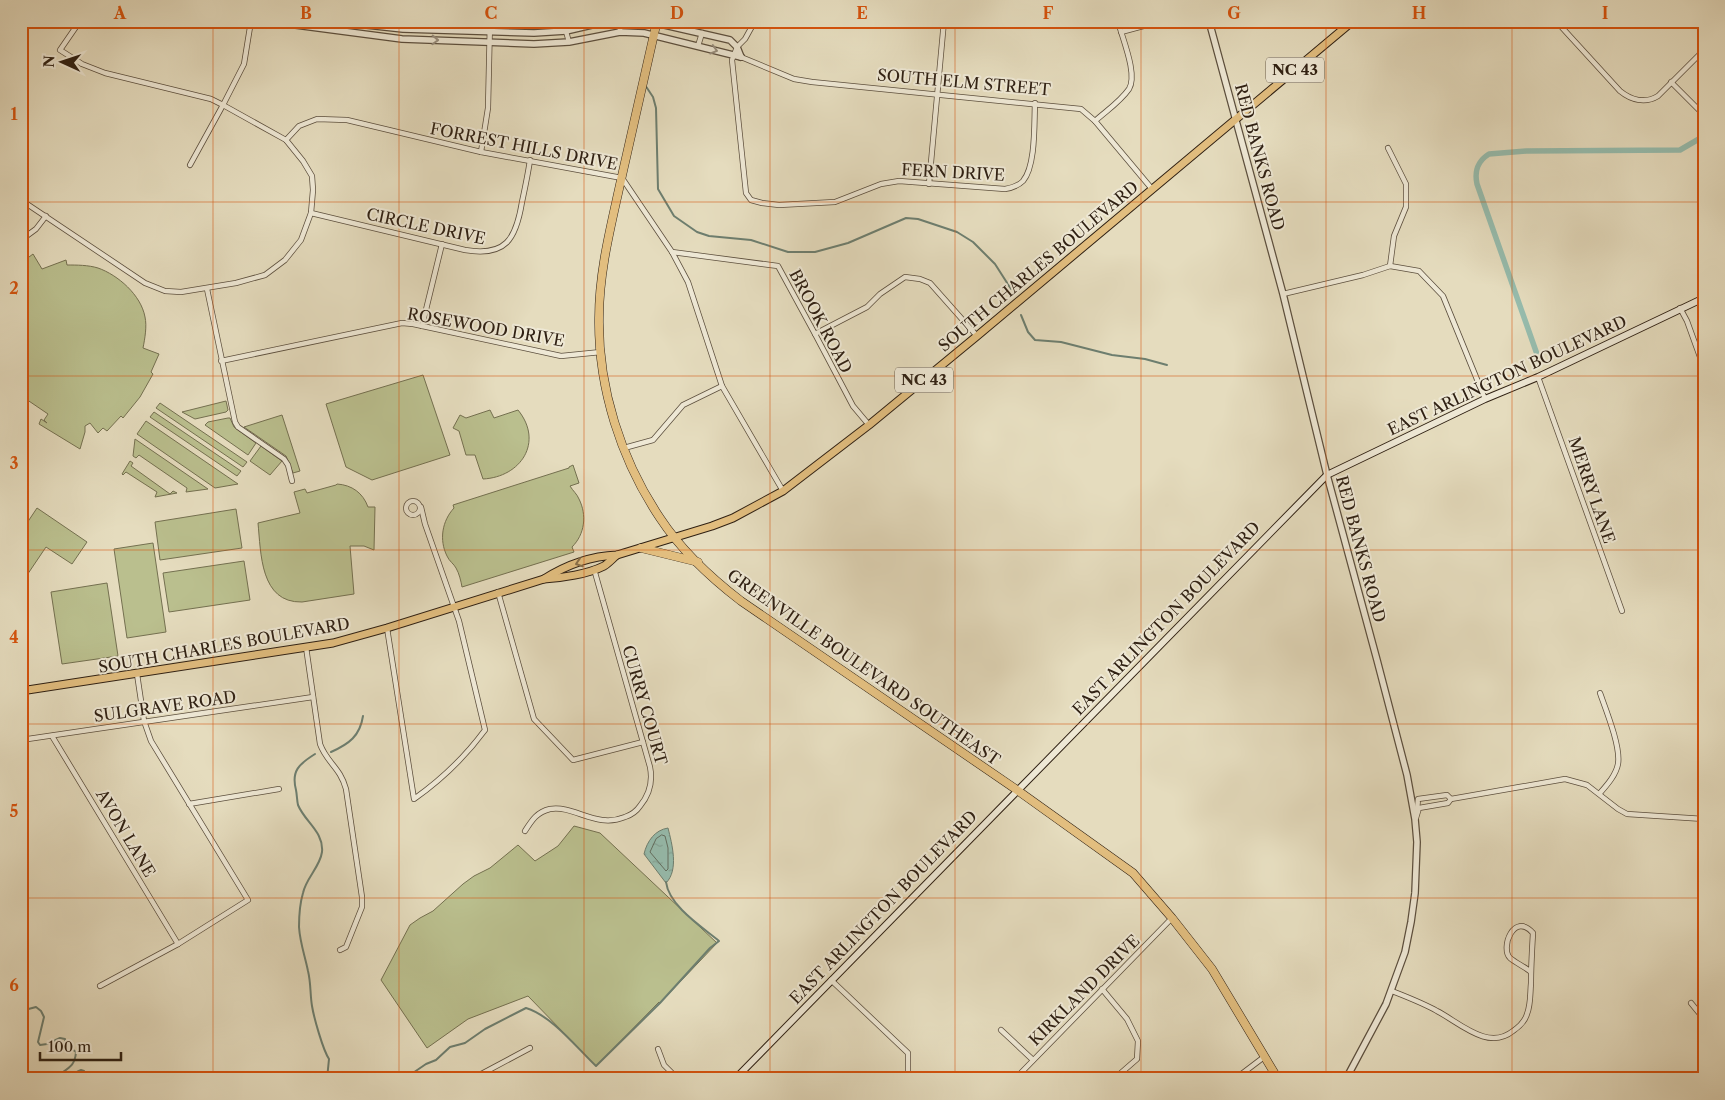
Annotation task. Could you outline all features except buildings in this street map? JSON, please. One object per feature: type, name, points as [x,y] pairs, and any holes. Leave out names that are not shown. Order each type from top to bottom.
[{"type":"highway","name":"GREENVILLE BOULEVARD SOUTHEAST","points":[[657,22],[602,271],[599,319],[601,352],[608,400],[624,448],[648,498],[660,518],[675,537],[726,590],[1017,790],[1132,873],[1172,918],[1212,969],[1278,1079]]},
{"type":"highway","points":[[641,548],[698,562]]},
{"type":"main road","name":"SOUTH CHARLES BOULEVARD","points":[[544,579],[560,569],[602,555],[617,555],[712,526],[732,518],[783,491],[869,425],[977,336],[1353,21]]},
{"type":"main road","name":"EAST ARLINGTON BOULEVARD","points":[[735,1079],[1327,475],[1485,398],[1538,377],[1704,298]]},
{"type":"main road","name":"SOUTH CHARLES BOULEVARD","points":[[21,691],[306,648],[343,640],[387,628],[498,592],[544,579],[562,578],[594,569],[605,565],[617,555]]},
{"type":"street","points":[[21,200],[150,286],[173,292],[207,288],[265,275],[285,260],[301,240],[311,213],[312,176],[286,140],[211,99],[104,73],[82,64],[60,50],[80,21]]},
{"type":"street","points":[[190,164],[244,64],[251,21]]},
{"type":"street","name":"SOUTH ELM STREET","points":[[265,21],[402,39],[534,44],[569,42],[620,32],[644,33],[741,57],[794,78],[1076,107],[1087,112],[1095,120],[1152,189]]},
{"type":"street","points":[[330,21],[403,29],[534,33],[566,31],[609,21]]},
{"type":"street","points":[[481,152],[488,108],[490,21]]},
{"type":"street","points":[[563,21],[569,42]]},
{"type":"street","points":[[620,21],[620,32]]},
{"type":"street","points":[[647,21],[730,40],[737,47],[741,57]]},
{"type":"street","name":"FERN DRIVE","points":[[755,21],[745,39],[737,47],[732,60],[746,193],[752,200],[762,203],[778,205],[835,202],[881,184],[900,181],[1005,190],[1015,187],[1023,181],[1031,159],[1036,103]]},
{"type":"street","points":[[929,184],[944,21]]},
{"type":"street","points":[[1095,120],[1119,101],[1130,88],[1132,70],[1118,21]]},
{"type":"street","points":[[1121,32],[1162,21]]},
{"type":"street","name":"RED BANKS ROAD","points":[[1209,21],[1283,294],[1327,475],[1407,775],[1416,820],[1413,908],[1405,952],[1392,991],[1346,1079]]},
{"type":"street","points":[[1556,21],[1627,97],[1643,100],[1653,99],[1700,55],[1704,48]]},
{"type":"street","points":[[338,32],[339,22]]},
{"type":"street","points":[[402,39],[403,29]]},
{"type":"street","points":[[698,46],[702,34]]},
{"type":"street","points":[[1671,82],[1704,115]]},
{"type":"street","name":"FORREST HILLS DRIVE","points":[[286,140],[299,126],[317,119],[347,120],[481,152],[622,178],[672,252],[688,282],[722,386],[783,491]]},
{"type":"street","points":[[1388,148],[1406,184],[1406,207],[1394,236],[1390,266]]},
{"type":"street","name":"CIRCLE DRIVE","points":[[311,213],[465,250],[489,252],[504,244],[513,236],[518,224],[530,160]]},
{"type":"street","points":[[21,240],[33,232],[46,216]]},
{"type":"street","points":[[422,326],[442,244]]},
{"type":"street","name":"BROOK ROAD","points":[[672,252],[778,266],[853,406],[869,425]]},
{"type":"street","points":[[1283,294],[1363,275],[1390,266],[1419,272],[1443,296],[1485,398]]},
{"type":"street","points":[[815,334],[866,307],[880,294],[905,277],[920,278],[930,283],[977,336]]},
{"type":"street","points":[[207,288],[235,422],[238,427],[284,458],[292,481]]},
{"type":"street","points":[[1680,308],[1687,321],[1704,368]]},
{"type":"street","name":"ROSEWOOD DRIVE","points":[[221,360],[402,323],[561,356],[601,352]]},
{"type":"street","name":"MERRY LANE","points":[[1538,377],[1622,611]]},
{"type":"street","points":[[624,448],[653,440],[683,405],[722,386]]},
{"type":"street","points":[[387,628],[414,799],[433,786],[469,751],[485,730],[462,630],[425,524],[421,507],[415,500],[408,502],[406,506],[407,511],[425,524]]},
{"type":"street","points":[[414,515],[418,514],[421,507]]},
{"type":"street","name":"CURRY COURT","points":[[526,831],[534,817],[551,809],[564,810],[596,820],[622,819],[637,810],[649,793],[652,777],[594,569]]},
{"type":"street","points":[[498,592],[534,719],[573,760],[643,742]]},
{"type":"street","points":[[306,648],[320,744],[326,756],[341,773],[346,789],[362,897],[362,907],[346,947],[340,950]]},
{"type":"street","points":[[100,986],[178,944],[248,900],[151,741],[144,721],[138,674]]},
{"type":"street","points":[[1600,693],[1618,750],[1618,764],[1614,775],[1600,793]]},
{"type":"street","name":"SULGRAVE ROAD","points":[[21,740],[313,697]]},
{"type":"street","name":"AVON LANE","points":[[52,736],[178,944]]},
{"type":"street","points":[[1416,820],[1419,808],[1448,803],[1451,799],[1566,779],[1588,785],[1627,814],[1704,819]]},
{"type":"street","points":[[189,804],[279,789]]},
{"type":"street","points":[[1416,820],[1418,800],[1447,795],[1451,799]]},
{"type":"street","name":"KIRKLAND DRIVE","points":[[1015,1079],[1172,918]]},
{"type":"street","points":[[1392,991],[1437,1011],[1477,1034],[1491,1039],[1500,1038],[1522,1024],[1530,1003],[1533,933],[1527,928],[1518,927],[1510,934],[1508,954],[1510,958],[1531,972]]},
{"type":"street","points":[[831,980],[908,1053],[908,1074],[904,1079]]},
{"type":"street","points":[[1102,989],[1127,1019],[1138,1041],[1136,1059],[1114,1079]]},
{"type":"street","points":[[1691,1003],[1704,1019]]},
{"type":"street","points":[[1001,1030],[1033,1060]]},
{"type":"street","points":[[472,1079],[530,1048]]},
{"type":"street","points":[[658,1049],[664,1065],[678,1079]]},
{"type":"street","points":[[1235,1079],[1264,1057]]},
{"type":"street","points":[[485,1073],[487,1079]]},
{"type":"shaded area","points":[[33,254],[42,269],[66,260],[67,265],[98,268],[121,281],[134,294],[143,309],[146,324],[143,348],[159,354],[151,372],[153,374],[140,397],[123,418],[121,416],[107,431],[103,428],[98,433],[90,423],[85,426],[80,449],[39,424],[41,419],[47,423],[44,420],[48,414],[23,397],[24,393],[21,390],[21,263]]},
{"type":"shaded area","points":[[423,375],[450,455],[372,480],[346,467],[326,404]]},
{"type":"shaded area","points":[[226,401],[228,410],[226,412],[195,419],[182,412]]},
{"type":"shaded area","points":[[160,403],[247,462],[243,467],[156,408]]},
{"type":"shaded area","points":[[490,410],[494,418],[518,410],[526,422],[529,434],[528,445],[518,465],[496,477],[483,479],[475,455],[466,455],[459,431],[453,428],[460,415],[466,418]]},
{"type":"shaded area","points":[[154,412],[241,471],[237,476],[150,417]]},
{"type":"shaded area","points":[[282,415],[300,471],[293,473],[286,456],[244,427]]},
{"type":"shaded area","points":[[230,418],[234,427],[256,443],[248,455],[205,425],[208,422]]},
{"type":"shaded area","points":[[146,421],[238,484],[215,488],[137,434]]},
{"type":"shaded area","points":[[135,439],[208,489],[186,492],[187,488],[139,455],[136,458],[133,456]]},
{"type":"shaded area","points":[[261,446],[282,461],[270,475],[250,461]]},
{"type":"shaded area","points":[[130,461],[133,463],[131,466],[170,494],[173,491],[177,493],[155,497],[157,492],[126,472],[122,474]]},
{"type":"shaded area","points":[[573,465],[579,483],[570,486],[582,505],[584,518],[580,536],[572,547],[574,552],[462,587],[458,572],[448,558],[443,544],[444,525],[454,508],[453,505],[569,468]]},
{"type":"shaded area","points":[[337,484],[352,488],[360,494],[368,507],[375,507],[374,550],[364,546],[350,546],[354,594],[302,602],[288,600],[278,594],[270,585],[265,574],[258,523],[300,513],[294,492],[305,489],[307,493]]},
{"type":"shaded area","points":[[37,508],[87,542],[72,564],[46,547],[21,584],[21,532]]},
{"type":"shaded area","points":[[236,509],[242,548],[160,560],[155,522]]},
{"type":"shaded area","points":[[153,543],[166,632],[127,638],[114,549]]},
{"type":"shaded area","points":[[244,561],[250,600],[169,612],[163,573]]},
{"type":"shaded area","points":[[107,583],[118,656],[62,664],[51,592]]},
{"type":"shaded area","points":[[574,826],[600,833],[717,943],[596,1066],[528,996],[468,1019],[427,1048],[381,980],[410,925],[433,911],[463,884],[490,868],[518,845],[535,861],[558,846]]},
{"type":"water","points":[[668,828],[673,849],[673,864],[670,878],[666,883],[644,854],[652,837],[659,831]]},
{"type":"waterway","points":[[645,85],[653,97],[656,108],[658,189],[674,216],[697,232],[709,236],[751,240],[788,252],[815,252],[848,243],[906,218],[918,219],[957,232],[973,242],[995,264],[1011,289]]},
{"type":"waterway","points":[[1538,357],[1477,184],[1476,174],[1482,160],[1489,154],[1526,151],[1680,150],[1704,136]]},
{"type":"waterway","points":[[1021,315],[1028,332],[1035,340],[1061,342],[1112,355],[1145,359],[1167,365]]},
{"type":"waterway","points":[[331,752],[353,739],[362,723],[363,716]]},
{"type":"waterway","points":[[315,754],[301,765],[295,778],[298,805],[317,833],[322,845],[321,857],[303,893],[299,927],[301,944],[309,975],[313,1011],[329,1059],[327,1079]]},
{"type":"waterway","points":[[404,1079],[426,1064],[436,1060],[450,1047],[465,1043],[485,1029],[526,1008],[536,1012],[554,1025],[596,1066],[660,1003],[710,948],[719,941],[680,908],[668,891],[666,882]]},
{"type":"waterway","points":[[21,1011],[36,1007],[41,1011],[44,1017],[38,1042],[40,1045],[60,1038],[65,1039],[66,1051],[72,1049],[76,1052],[73,1063],[60,1074],[60,1078],[69,1077],[81,1070],[84,1071],[84,1079]]}]
